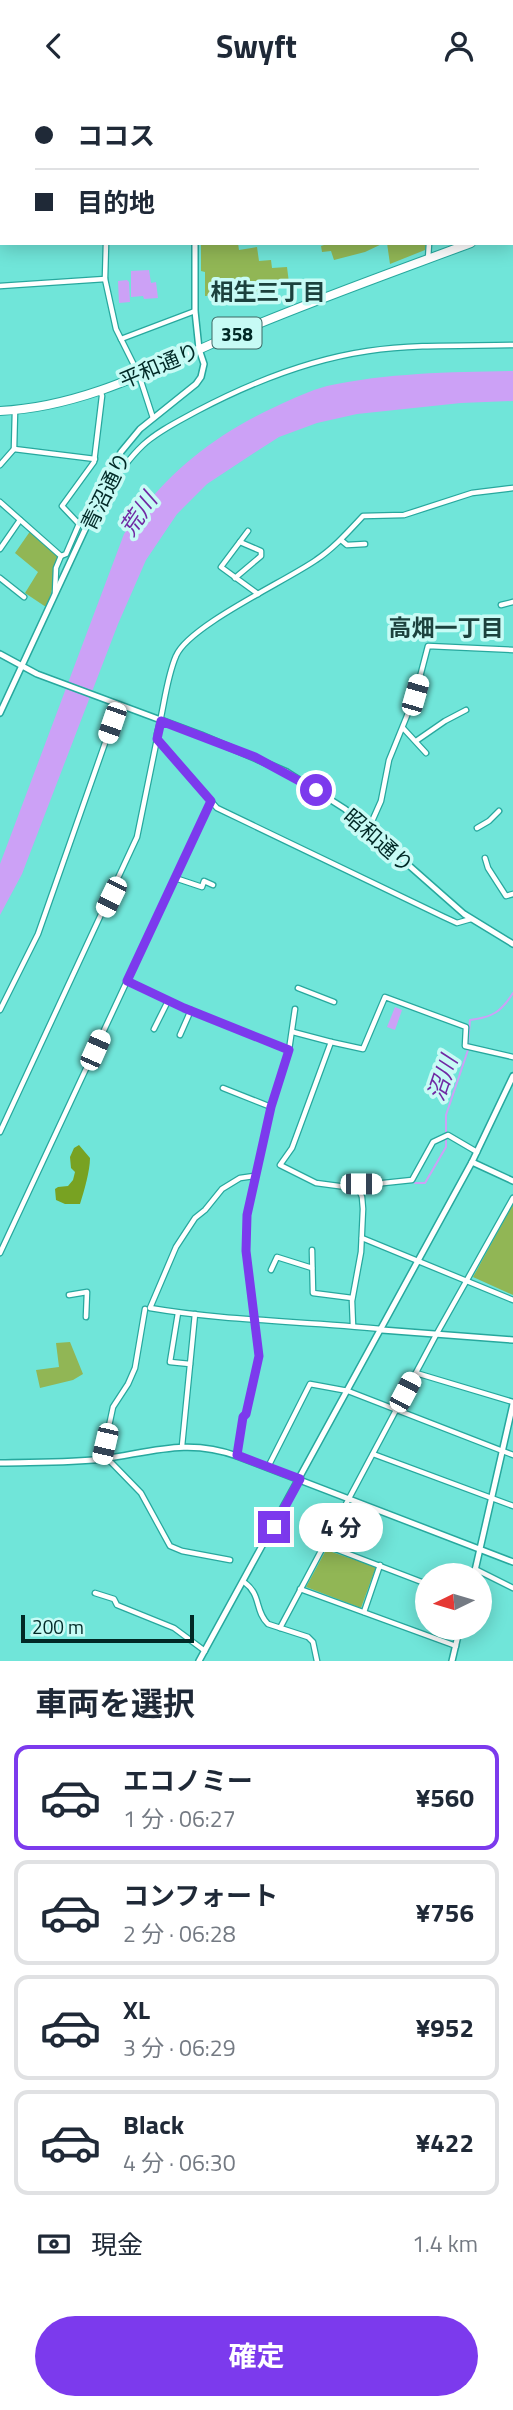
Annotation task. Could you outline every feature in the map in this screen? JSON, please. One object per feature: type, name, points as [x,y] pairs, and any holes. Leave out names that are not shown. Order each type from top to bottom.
[{"type":"highway","name":"平和通り","points":[[0,411],[47,406],[100,390],[303,306],[466,245]]},
{"type":"street","points":[[106,245],[105,279],[116,329],[139,375],[153,418]]},
{"type":"street","name":"青沼通り","points":[[0,713],[121,452],[140,429],[196,384],[204,364],[199,349],[195,311],[195,245]]},
{"type":"street","points":[[428,260],[429,245]]},
{"type":"street","points":[[0,286],[105,279]]},
{"type":"street","points":[[121,339],[195,311]]},
{"type":"street","points":[[95,509],[120,471],[145,444],[186,417],[267,377],[320,360],[369,351],[513,345]]},
{"type":"street","points":[[55,597],[56,568],[61,556],[66,554],[79,524],[62,506],[95,459],[103,395],[100,390]]},
{"type":"street","points":[[0,465],[14,449],[15,411]]},
{"type":"street","points":[[14,449],[95,459]]},
{"type":"street","points":[[0,1132],[137,837],[176,656],[185,642],[258,594],[314,562],[341,540],[363,516],[404,515],[471,493],[513,488]]},
{"type":"street","points":[[1,505],[61,556]]},
{"type":"street","points":[[0,549],[20,520]]},
{"type":"street","points":[[248,531],[221,568],[258,594]]},
{"type":"street","points":[[341,540],[347,545],[365,544]]},
{"type":"street","points":[[235,578],[261,556],[261,551],[240,542]]},
{"type":"street","points":[[0,578],[24,597]]},
{"type":"street","points":[[501,605],[513,602]]},
{"type":"street","points":[[369,828],[382,801],[388,760],[415,695],[428,646],[513,650]]},
{"type":"street","points":[[0,654],[23,666]]},
{"type":"street","name":"昭和通り","points":[[23,666],[37,674],[255,757],[287,772],[345,809],[471,919],[513,944]]},
{"type":"street","points":[[0,1010],[38,934],[118,706]]},
{"type":"street","points":[[416,741],[466,709]]},
{"type":"street","points":[[402,728],[426,753]]},
{"type":"street","points":[[157,739],[211,801],[230,815],[457,923],[471,919]]},
{"type":"street","points":[[0,1253],[211,801]]},
{"type":"street","points":[[477,828],[499,811]]},
{"type":"street","points":[[485,859],[506,896],[513,894]]},
{"type":"street","points":[[175,878],[202,887],[204,881],[213,885]]},
{"type":"street","points":[[127,981],[168,1001],[289,1050]]},
{"type":"street","points":[[298,988],[334,1002]]},
{"type":"street","points":[[293,1032],[363,1049],[385,997],[466,1027],[465,1046],[513,1057]]},
{"type":"street","points":[[154,1029],[168,1001]]},
{"type":"street","points":[[237,1455],[243,1417],[246,1414],[259,1356],[246,1234],[254,1176],[289,1050],[295,1009]]},
{"type":"street","points":[[180,1035],[191,1010]]},
{"type":"street","points":[[331,1042],[292,1148],[280,1165],[316,1183],[346,1187],[412,1180],[433,1142],[448,1135],[477,1152]]},
{"type":"street","points":[[199,1661],[382,1330],[472,1162],[513,1076]]},
{"type":"street","points":[[223,1088],[271,1107]]},
{"type":"street","points":[[472,1162],[513,1181]]},
{"type":"street","points":[[104,1459],[113,1407],[135,1368],[148,1308],[176,1247],[195,1218],[222,1189],[240,1178],[254,1176]]},
{"type":"street","points":[[353,1327],[352,1298],[362,1238],[363,1202],[357,1185]]},
{"type":"street","points":[[279,1628],[436,1335],[513,1198]]},
{"type":"street","points":[[362,1238],[513,1300]]},
{"type":"street","points":[[312,1250],[313,1293],[352,1298]]},
{"type":"street","points":[[271,1271],[277,1257],[312,1268]]},
{"type":"street","points":[[69,1295],[87,1292],[86,1317]]},
{"type":"street","points":[[148,1308],[254,1320],[299,1321],[513,1340]]},
{"type":"street","points":[[177,1313],[170,1362],[190,1364]]},
{"type":"street","points":[[182,1446],[195,1314]]},
{"type":"street","points":[[416,1373],[513,1403],[477,1563]]},
{"type":"street","points":[[268,1467],[310,1384],[348,1391],[513,1455]]},
{"type":"street","points":[[0,1463],[104,1459],[182,1446],[212,1448],[237,1455],[513,1562]]},
{"type":"street","points":[[373,1454],[513,1506]]},
{"type":"street","points":[[104,1459],[141,1493],[170,1546],[182,1552],[230,1559]]},
{"type":"street","points":[[325,1545],[415,1579]]},
{"type":"street","points":[[364,1612],[380,1565]]},
{"type":"street","points":[[492,1579],[513,1588]]},
{"type":"street","points":[[244,1582],[254,1589],[263,1620],[308,1637],[313,1642],[317,1661]]},
{"type":"street","points":[[300,1589],[456,1646]]},
{"type":"street","points":[[95,1593],[114,1599],[117,1605],[174,1629],[205,1651]]},
{"type":"street","points":[[452,1661],[457,1640]]},
{"type":"green space","points":[[201,245],[238,245],[239,250],[257,247],[259,261],[271,260],[272,268],[287,267],[289,283],[270,284],[270,291],[205,296],[205,272],[201,271]]},
{"type":"green space","points":[[380,245],[334,260],[331,251],[322,252],[321,246]]},
{"type":"green space","points":[[387,245],[426,245],[425,250],[390,264]]},
{"type":"green space","points":[[31,530],[61,556],[46,607],[25,593],[38,572],[15,553]]},
{"type":"green space","points":[[79,1145],[90,1158],[89,1169],[80,1204],[65,1204],[56,1200],[55,1189],[68,1186],[73,1180],[75,1172],[71,1168],[70,1157],[74,1148]]},
{"type":"green space","points":[[513,1204],[513,1295],[473,1277]]},
{"type":"green space","points":[[70,1342],[83,1374],[73,1380],[40,1388],[36,1370],[59,1367],[56,1343]]},
{"type":"green space","points":[[326,1550],[376,1567],[361,1608],[306,1587]]},
{"type":"shaded area","points":[[149,270],[151,283],[156,282],[158,298],[131,297],[131,271]]},
{"type":"shaded area","points":[[127,280],[130,302],[119,303],[118,281]]},
{"type":"shaded area","points":[[513,371],[513,401],[461,403],[357,414],[317,423],[279,437],[207,484],[177,514],[146,560],[118,624],[22,874],[0,915],[0,864],[124,534],[156,493],[192,459],[231,430],[314,390],[396,376]]},
{"type":"shaded area","points":[[395,1007],[402,1010],[395,1030],[387,1027]]},
{"type":"waterway","name":"沼川","points":[[468,1044],[470,1020],[496,1013],[513,993]]},
{"type":"waterway","name":"沼川","points":[[415,1183],[425,1183],[446,1147],[446,1115],[468,1050]]},
{"type":"district","name":"相生三丁目","points":[[268,291]]},
{"type":"district","name":"高畑一丁目","points":[[446,627]]},
{"type":"route","points":[[274,1527],[300,1479],[237,1455],[243,1417],[246,1414],[259,1356],[246,1251],[247,1215],[271,1107],[289,1050],[184,1008],[127,981],[211,801],[157,739],[161,721],[255,757],[316,790]]},
{"type":"water label","name":"荒川","points":[[138,514]]}]
